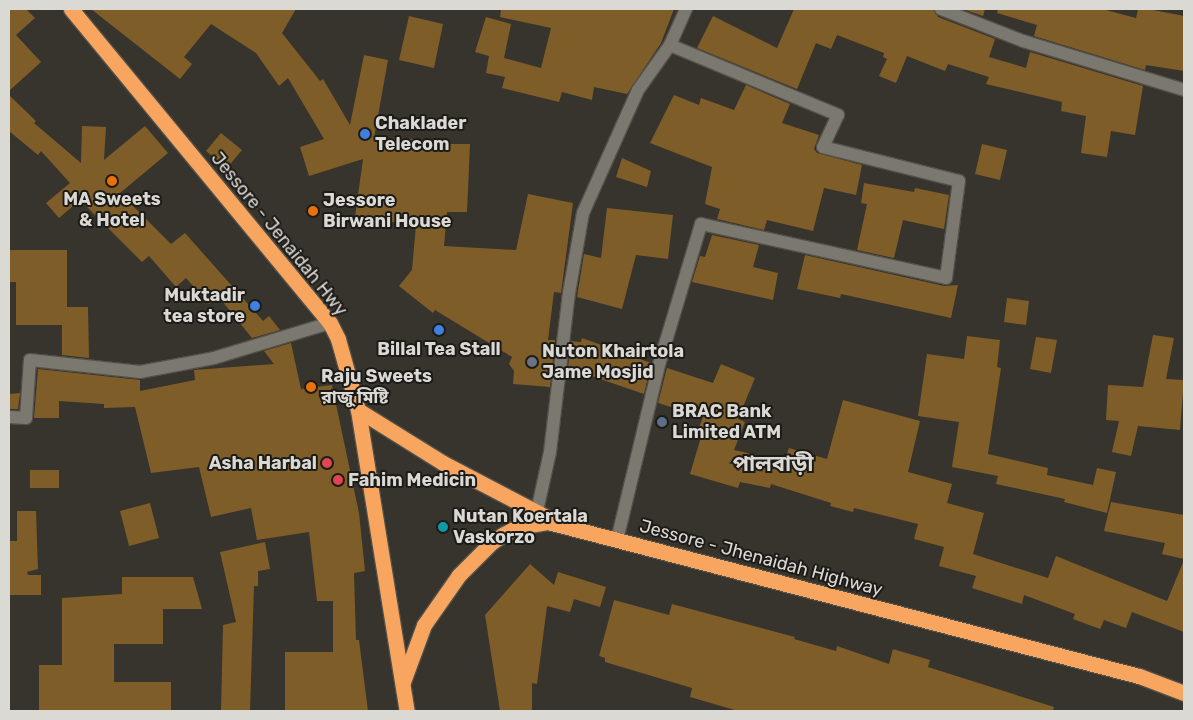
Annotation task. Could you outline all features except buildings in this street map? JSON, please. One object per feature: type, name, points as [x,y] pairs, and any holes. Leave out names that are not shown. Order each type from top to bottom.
[{"type":"highway","name":"Jessore - Jenaidah Hwy","points":[[76,11],[330,323],[338,339],[358,410],[407,711]]},
{"type":"highway","points":[[358,410],[443,463],[561,525]]},
{"type":"highway","name":"Jessore - Jhenaidah Highway","points":[[403,682],[434,609],[477,556],[492,542],[517,527],[548,522],[1140,676],[1184,693]]},
{"type":"street","points":[[537,511],[550,452],[569,292],[583,213],[638,90],[670,45],[686,9]]},
{"type":"street","points":[[942,9],[1022,40],[1184,90]]},
{"type":"street","points":[[617,540],[660,361],[701,224],[946,278],[960,181],[823,147],[838,115],[670,45]]},
{"type":"street","points":[[9,417],[26,418],[30,360],[140,372],[214,358],[330,323]]},
{"type":"place","name":"Chaklader Telecom","points":[[365,134]]},
{"type":"place","name":"MA Sweets & Hotel","points":[[112,181]]},
{"type":"place","name":"Jessore Birwani House","points":[[313,211]]},
{"type":"place","name":"Muktadir tea store","points":[[255,306]]},
{"type":"place","name":"Billal Tea Stall","points":[[439,330]]},
{"type":"place","name":"Nuton Khairtola Jame Mosjid","points":[[532,362]]},
{"type":"place","name":"Raju Sweets রাজু মিষ্টি","points":[[311,387]]},
{"type":"place","name":"BRAC Bank Limited ATM","points":[[662,422]]},
{"type":"place","name":"Asha Harbal","points":[[327,463]]},
{"type":"place","name":"Fahim Medicin","points":[[338,480]]},
{"type":"place","name":"Nutan Koertala Vaskorzo","points":[[443,527]]},
{"type":"district","name":"পালবাড়ী","points":[[773,464]]}]
